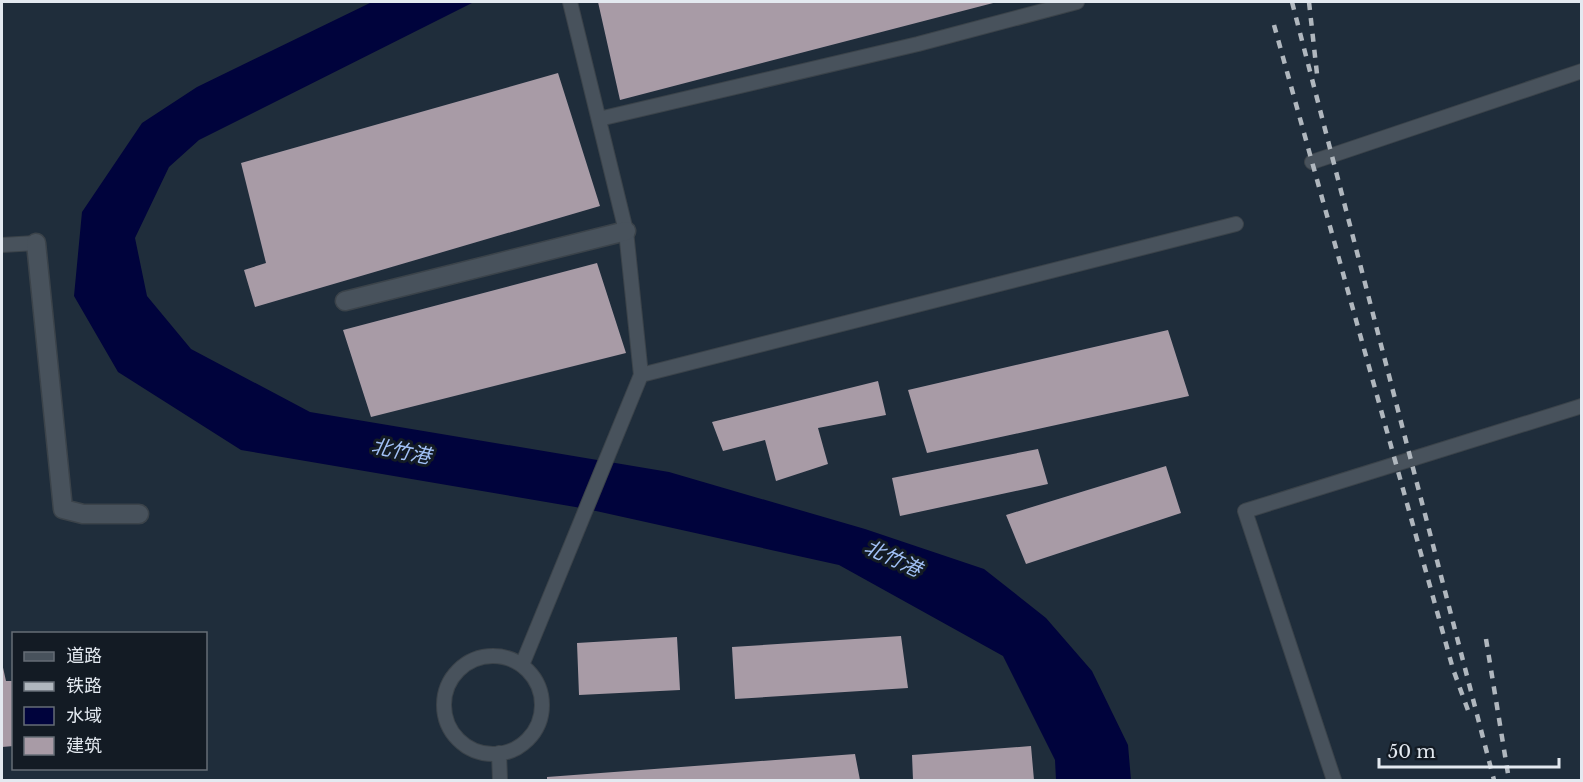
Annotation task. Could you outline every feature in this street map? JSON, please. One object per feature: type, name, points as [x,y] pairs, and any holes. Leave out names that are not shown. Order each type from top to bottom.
[{"type":"street","points":[[345,301],[626,231]]},
{"type":"street","points":[[36,243],[63,509],[83,514],[139,514]]},
{"type":"lane","points":[[522,665],[641,375],[626,231],[570,2]]},
{"type":"lane","points":[[599,119],[918,44],[1077,2]]},
{"type":"lane","points":[[1312,162],[1581,71]]},
{"type":"lane","points":[[641,375],[1236,224]]},
{"type":"lane","points":[[2,245],[36,243]]},
{"type":"lane","points":[[1334,780],[1245,511],[1581,406]]},
{"type":"lane","points":[[492,655],[508,658],[522,665],[534,677],[540,693],[542,709],[537,725],[528,738],[515,748],[499,753],[483,753],[468,747],[455,737],[445,716],[445,692],[457,672],[476,658],[492,655]]},
{"type":"lane","points":[[499,753],[500,780]]},
{"type":"shaded area","points":[[2,2],[1581,2],[1581,780],[2,780]]},
{"type":"water","name":"北竹港","points":[[372,2],[474,2],[199,140],[169,167],[135,238],[147,296],[191,349],[310,412],[669,472],[865,529],[984,569],[1046,618],[1092,671],[1128,745],[1131,780],[1056,780],[1055,760],[1003,656],[839,565],[587,509],[241,450],[118,372],[74,296],[82,212],[142,123],[197,87]]},
{"type":"building","points":[[598,2],[997,2],[620,100]]},
{"type":"building","points":[[558,73],[600,206],[255,307],[244,270],[266,263],[241,163]]},
{"type":"building","points":[[597,263],[626,353],[371,417],[343,330]]},
{"type":"building","points":[[1168,330],[1189,396],[927,453],[908,390]]},
{"type":"building","points":[[878,381],[886,415],[818,428],[828,464],[776,481],[765,440],[723,451],[712,422]]},
{"type":"building","points":[[1038,449],[1048,484],[900,516],[892,478]]},
{"type":"building","points":[[1166,466],[1181,513],[1026,564],[1006,515]]},
{"type":"building","points":[[901,636],[908,688],[735,699],[732,647]]},
{"type":"building","points":[[677,637],[680,690],[579,695],[577,643]]},
{"type":"building","points":[[2,663],[6,681],[12,681],[12,746],[2,747]]},
{"type":"building","points":[[1031,746],[1034,780],[913,780],[912,755]]},
{"type":"building","points":[[855,754],[860,780],[547,780],[547,777]]},
{"type":"railway","points":[[1292,2],[1494,780]]},
{"type":"railway","points":[[1309,2],[1317,74]]},
{"type":"railway","points":[[1274,25],[1453,669],[1469,713]]},
{"type":"railway","points":[[1486,639],[1509,780]]}]
